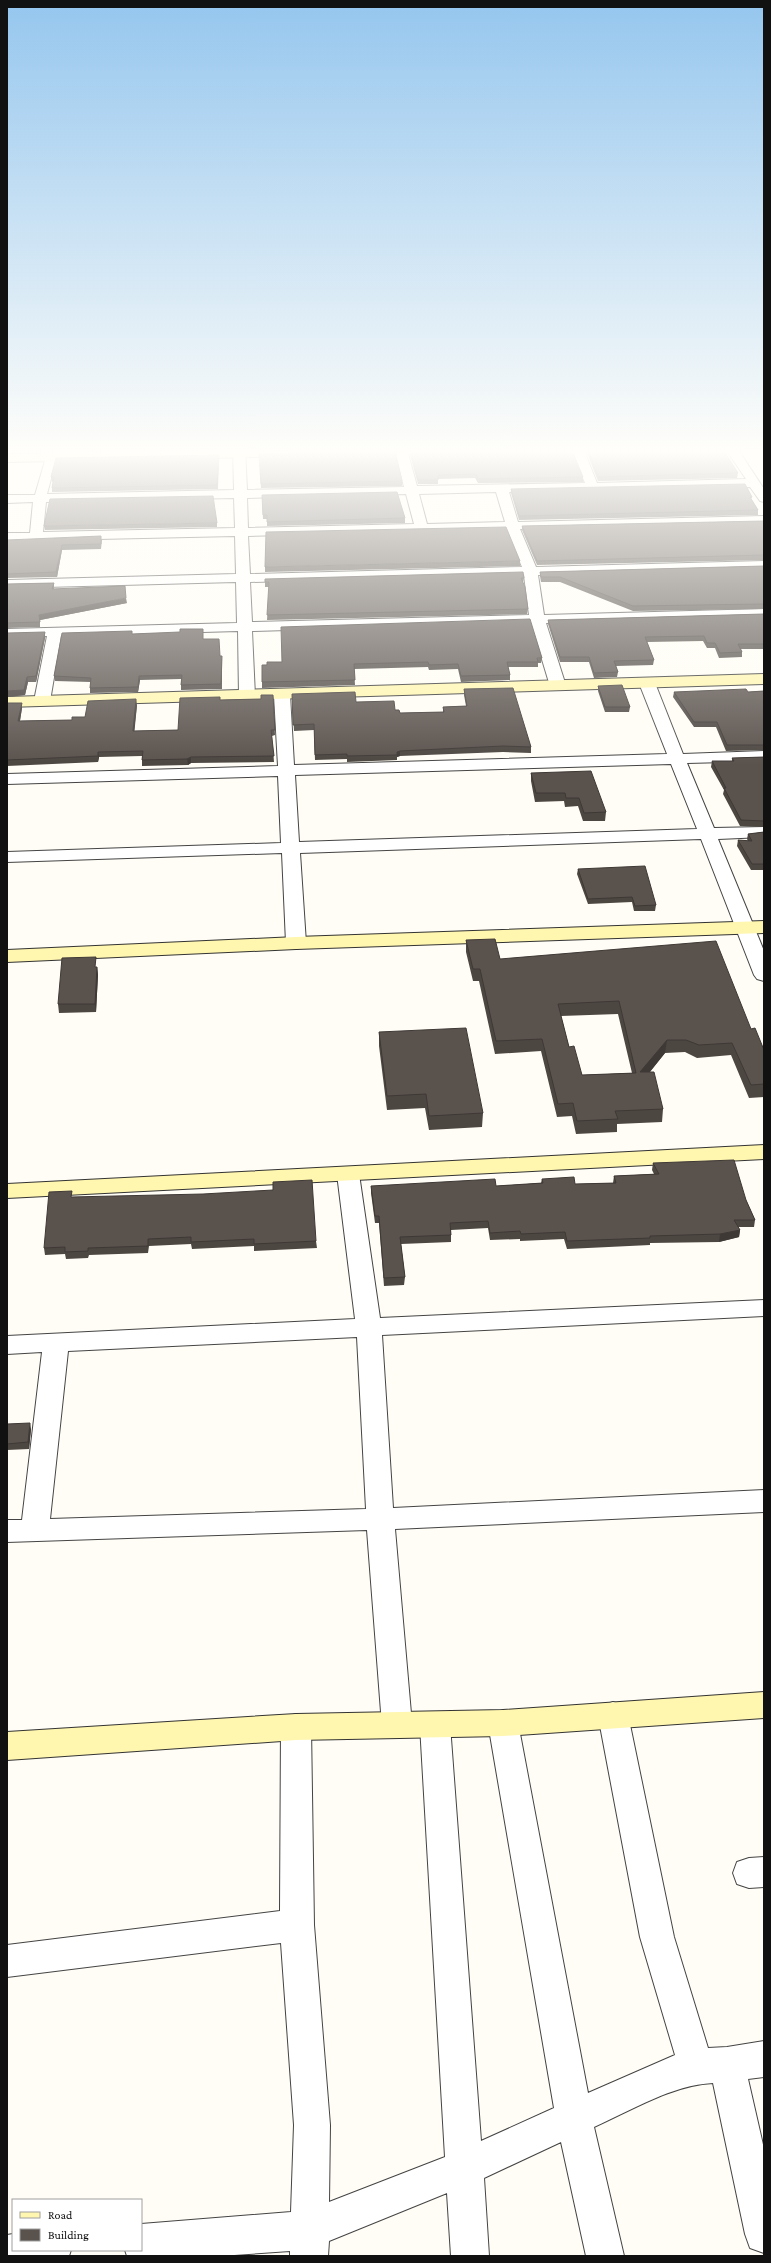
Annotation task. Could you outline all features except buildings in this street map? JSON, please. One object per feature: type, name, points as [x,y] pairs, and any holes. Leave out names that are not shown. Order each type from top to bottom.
[{"type":"street","points":[[242,554],[246,696]]},
{"type":"street","points":[[524,554],[530,569],[537,619],[558,686]]},
{"type":"street","points":[[7,584],[530,569],[764,565]]},
{"type":"street","points":[[7,633],[764,613]]},
{"type":"street","points":[[42,701],[55,631]]},
{"type":"street","points":[[7,702],[647,684],[764,679]]},
{"type":"street","points":[[647,684],[679,758],[708,833],[755,927],[764,975]]},
{"type":"street","points":[[282,695],[292,848],[296,943]]},
{"type":"street","points":[[7,779],[287,772],[764,756]]},
{"type":"street","points":[[7,857],[764,832]]},
{"type":"street","points":[[7,956],[296,943],[755,927]]},
{"type":"street","points":[[7,1191],[764,1152]]},
{"type":"street","points":[[348,1174],[369,1328],[380,1518],[397,1725]]},
{"type":"street","points":[[7,1345],[764,1308]]},
{"type":"street","points":[[35,1529],[56,1343]]},
{"type":"street","points":[[7,1531],[380,1518],[764,1501]]},
{"type":"street","points":[[7,1746],[296,1727],[503,1723],[764,1705]]},
{"type":"street","points":[[613,1715],[657,1937],[712,2066],[764,2234]]},
{"type":"street","points":[[503,1723],[574,2118],[605,2256]]},
{"type":"street","points":[[436,1725],[463,2168],[470,2256]]},
{"type":"street","points":[[296,1727],[297,1925],[312,2125],[308,2243]]},
{"type":"street","points":[[7,1961],[297,1925]]},
{"type":"street","points":[[142,2243],[308,2243],[463,2168],[666,2076],[712,2066],[764,2059]]}]
